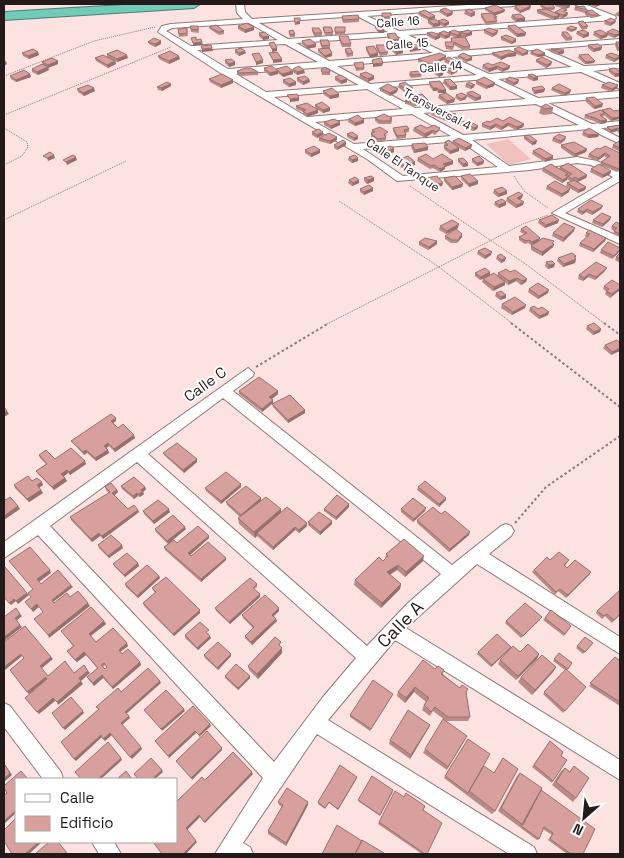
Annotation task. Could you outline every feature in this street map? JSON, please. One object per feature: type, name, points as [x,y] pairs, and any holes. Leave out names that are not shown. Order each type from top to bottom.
[{"type":"highway","points":[[4,10],[108,4]]},
{"type":"highway","points":[[4,16],[194,4]]},
{"type":"street","points":[[240,4],[241,13],[250,21]]},
{"type":"street","points":[[164,29],[250,21],[514,4]]},
{"type":"street","points":[[578,4],[616,20]]},
{"type":"street","points":[[445,8],[462,16]]},
{"type":"street","points":[[358,15],[443,54],[620,141]]},
{"type":"street","points":[[471,20],[504,34]]},
{"type":"street","name":"Calle 16","points":[[186,49],[488,27],[616,20]]},
{"type":"street","name":"Transversal 4","points":[[250,21],[323,63],[482,149],[507,169]]},
{"type":"street","name":"Calle El Tanque","points":[[164,29],[178,44],[354,147],[401,179]]},
{"type":"street","points":[[519,41],[620,86]]},
{"type":"street","name":"Calle 15","points":[[225,72],[620,41]]},
{"type":"street","name":"Calle 14","points":[[264,95],[364,85],[620,66]]},
{"type":"street","points":[[305,120],[620,94]]},
{"type":"street","points":[[354,147],[620,124]]},
{"type":"street","points":[[401,179],[507,169],[569,160],[584,160],[620,176]]},
{"type":"street","points":[[557,213],[620,176]]},
{"type":"street","points":[[557,213],[620,241]]},
{"type":"street","name":"Calle C","points":[[4,551],[248,373]]},
{"type":"street","points":[[224,391],[453,575]]},
{"type":"street","points":[[138,453],[368,658]]},
{"type":"street","points":[[39,525],[275,777]]},
{"type":"street","name":"Calle A","points":[[233,852],[275,777],[315,722],[368,658],[393,630],[453,575],[506,531]]},
{"type":"street","points":[[477,555],[620,646]]},
{"type":"street","points":[[393,630],[620,771]]},
{"type":"street","points":[[4,712],[53,778]]},
{"type":"street","points":[[315,722],[527,854]]},
{"type":"street","points":[[103,843],[111,854]]},
{"type":"path","points":[[4,76],[94,41],[140,29],[164,29]]},
{"type":"path","points":[[4,115],[178,44]]},
{"type":"path","points":[[4,128],[27,142],[26,150],[17,159],[4,165]]},
{"type":"path","points":[[4,220],[126,160]]},
{"type":"path","points":[[507,169],[524,192],[557,213]]},
{"type":"path","name":"Calle El Tanque","points":[[401,179],[527,265],[620,335]]},
{"type":"path","points":[[339,200],[439,267],[620,407]]},
{"type":"path","name":"Calle C","points":[[248,373],[335,319],[527,222],[557,213]]},
{"type":"path","points":[[506,531],[546,487],[620,436]]},
{"type":"shaded area","points":[[508,139],[531,159],[509,165],[486,144]]},
{"type":"building","points":[[526,4],[531,6],[520,11],[515,6]]},
{"type":"building","points":[[541,4],[552,4],[555,8],[545,8]]},
{"type":"building","points":[[495,5],[505,10],[494,13],[485,8]]},
{"type":"building","points":[[584,6],[587,10],[575,7]]},
{"type":"building","points":[[445,8],[453,12],[447,14],[440,10]]},
{"type":"building","points":[[563,8],[567,10],[563,11],[568,13],[563,15],[555,12]]},
{"type":"building","points":[[469,9],[475,12],[471,14],[465,11]]},
{"type":"building","points":[[546,9],[560,15],[554,17],[537,10]]},
{"type":"building","points":[[425,10],[435,16],[429,18],[419,12]]},
{"type":"building","points":[[592,10],[599,15],[585,12]]},
{"type":"building","points":[[382,13],[391,13],[391,17],[382,17]]},
{"type":"building","points":[[491,13],[497,17],[494,17],[497,21],[486,22],[481,14]]},
{"type":"building","points":[[520,14],[525,18],[517,19],[512,15]]},
{"type":"building","points":[[358,15],[359,19],[343,20],[342,16]]},
{"type":"building","points":[[294,18],[300,18],[300,21],[295,23]]},
{"type":"building","points":[[611,18],[616,21],[611,23],[605,21]]},
{"type":"building","points":[[435,19],[440,23],[433,24],[428,20]]},
{"type":"building","points":[[444,19],[449,22],[444,24],[438,21]]},
{"type":"building","points":[[583,21],[588,26],[583,27],[578,22]]},
{"type":"building","points":[[247,23],[254,27],[245,30],[238,26]]},
{"type":"building","points":[[216,25],[224,31],[219,32],[209,27]]},
{"type":"building","points":[[515,25],[526,33],[517,34],[508,26]]},
{"type":"building","points":[[190,26],[198,26],[198,30],[191,29]]},
{"type":"building","points":[[382,26],[384,30],[378,31],[375,27]]},
{"type":"building","points":[[571,26],[577,28],[572,30],[567,28]]},
{"type":"building","points":[[323,27],[331,27],[333,32],[325,33]]},
{"type":"building","points":[[335,27],[345,27],[345,32],[335,32]]},
{"type":"building","points":[[187,28],[187,33],[179,34],[178,29]]},
{"type":"building","points":[[312,28],[319,28],[322,33],[314,33]]},
{"type":"building","points":[[489,28],[498,31],[493,34],[484,30]]},
{"type":"building","points":[[613,29],[620,33],[615,35],[607,32]]},
{"type":"building","points":[[293,30],[295,34],[290,35],[289,31]]},
{"type":"building","points":[[454,30],[461,33],[457,35],[449,32]]},
{"type":"building","points":[[468,30],[472,32],[466,34],[461,32]]},
{"type":"building","points":[[583,30],[589,33],[584,35],[577,32]]},
{"type":"building","points":[[600,30],[608,34],[601,36],[594,32]]},
{"type":"building","points":[[444,31],[451,34],[445,36],[439,33]]},
{"type":"building","points":[[265,32],[269,36],[263,37],[259,33]]},
{"type":"building","points":[[432,32],[440,35],[435,37],[427,33]]},
{"type":"building","points":[[562,32],[567,32],[572,38],[567,38]]},
{"type":"building","points":[[395,33],[399,39],[391,40],[387,34]]},
{"type":"building","points":[[506,35],[516,39],[512,42],[501,37]]},
{"type":"building","points":[[339,36],[348,36],[351,44],[342,44]]},
{"type":"building","points":[[196,37],[196,40],[201,39],[202,42],[193,43],[191,38]]},
{"type":"building","points":[[465,37],[470,46],[464,47],[454,42],[453,47],[446,46],[445,42],[452,42],[451,38]]},
{"type":"building","points":[[154,38],[161,41],[155,44],[148,42]]},
{"type":"building","points":[[310,39],[316,44],[307,46],[302,41]]},
{"type":"building","points":[[320,40],[328,40],[330,45],[322,46]]},
{"type":"building","points":[[274,42],[277,48],[272,49],[269,43]]},
{"type":"building","points":[[616,42],[620,42],[620,48],[618,48]]},
{"type":"building","points":[[418,44],[421,47],[410,49],[408,45]]},
{"type":"building","points":[[598,44],[602,47],[594,49],[588,45]]},
{"type":"building","points":[[211,45],[212,48],[202,49],[201,46]]},
{"type":"building","points":[[376,45],[384,45],[388,52],[380,53]]},
{"type":"building","points":[[397,45],[403,50],[396,52],[390,46]]},
{"type":"building","points":[[374,46],[378,53],[370,55],[366,47]]},
{"type":"building","points":[[519,47],[528,51],[523,54],[514,49]]},
{"type":"building","points":[[241,48],[245,51],[239,53],[235,50]]},
{"type":"building","points":[[329,48],[332,53],[325,56],[318,49]]},
{"type":"building","points":[[350,48],[353,53],[348,54],[345,49]]},
{"type":"building","points":[[33,49],[38,52],[28,56],[22,53]]},
{"type":"building","points":[[537,49],[545,53],[538,55],[531,52]]},
{"type":"building","points":[[117,50],[127,55],[117,59],[107,54]]},
{"type":"building","points":[[509,50],[516,53],[501,57],[492,53]]},
{"type":"building","points":[[170,51],[179,56],[169,61],[158,56]]},
{"type":"building","points":[[277,52],[282,59],[273,60],[269,53]]},
{"type":"building","points":[[259,53],[263,60],[256,62],[252,54]]},
{"type":"building","points":[[440,53],[446,56],[431,64],[418,59]]},
{"type":"building","points":[[463,53],[472,57],[467,60],[458,56]]},
{"type":"building","points":[[611,53],[620,56],[615,59],[606,55]]},
{"type":"building","points":[[588,54],[595,61],[586,62],[579,55]]},
{"type":"building","points":[[103,55],[115,61],[107,65],[95,58]]},
{"type":"building","points":[[449,57],[456,61],[452,63],[445,59]]},
{"type":"building","points":[[542,57],[552,62],[547,65],[536,60]]},
{"type":"building","points":[[52,58],[58,61],[48,65],[42,62]]},
{"type":"building","points":[[381,58],[383,63],[373,64],[372,60]]},
{"type":"building","points":[[231,59],[235,62],[229,64],[225,60]]},
{"type":"building","points":[[363,62],[364,68],[356,68],[354,63]]},
{"type":"building","points":[[501,62],[510,66],[503,69],[497,66],[489,69],[483,65],[488,63],[492,65]]},
{"type":"building","points":[[42,64],[48,67],[37,72],[32,69]]},
{"type":"building","points":[[272,66],[278,71],[270,73],[264,68]]},
{"type":"building","points":[[287,66],[293,71],[282,74],[276,69]]},
{"type":"building","points":[[299,66],[304,70],[297,72],[293,69]]},
{"type":"building","points":[[453,67],[458,69],[451,72],[446,69]]},
{"type":"building","points":[[251,68],[258,72],[240,73],[237,71]]},
{"type":"building","points":[[615,68],[620,73],[615,74],[609,69]]},
{"type":"building","points":[[321,69],[329,69],[330,72],[322,72]]},
{"type":"building","points":[[24,70],[30,74],[16,80],[10,76]]},
{"type":"building","points":[[420,71],[422,74],[412,75],[410,72]]},
{"type":"building","points":[[435,71],[444,72],[439,74]]},
{"type":"building","points":[[366,72],[374,76],[368,79],[360,74]]},
{"type":"building","points":[[222,74],[233,80],[221,85],[209,79]]},
{"type":"building","points":[[532,74],[538,77],[534,78],[528,75]]},
{"type":"building","points":[[341,75],[347,79],[341,81],[335,77]]},
{"type":"building","points":[[305,76],[309,79],[303,82],[297,78]]},
{"type":"building","points":[[484,77],[495,83],[487,86],[476,81]]},
{"type":"building","points":[[510,77],[519,80],[514,83],[506,79]]},
{"type":"building","points":[[290,78],[296,82],[289,84],[283,80]]},
{"type":"building","points":[[450,79],[457,86],[450,87],[444,80]]},
{"type":"building","points":[[440,81],[446,90],[433,88],[429,82]]},
{"type":"building","points":[[167,82],[171,84],[161,88],[157,87]]},
{"type":"building","points":[[405,82],[413,88],[405,89],[399,84]]},
{"type":"building","points":[[469,82],[475,85],[466,84]]},
{"type":"building","points":[[609,82],[618,85],[612,89],[602,85]]},
{"type":"building","points":[[388,84],[398,89],[390,93],[380,88]]},
{"type":"building","points":[[559,84],[571,90],[565,93],[552,88]]},
{"type":"building","points":[[88,85],[94,88],[83,93],[77,89]]},
{"type":"building","points":[[542,86],[545,89],[535,91],[532,88]]},
{"type":"building","points":[[332,88],[339,94],[330,96],[323,91]]},
{"type":"building","points":[[472,91],[481,96],[476,98],[467,93]]},
{"type":"building","points":[[446,93],[455,99],[447,101],[439,95]]},
{"type":"building","points":[[462,93],[467,96],[461,99],[456,95]]},
{"type":"building","points":[[297,94],[299,98],[290,99],[287,95]]},
{"type":"building","points":[[422,94],[429,101],[424,102],[417,95]]},
{"type":"building","points":[[594,97],[603,104],[595,106],[586,98]]},
{"type":"building","points":[[411,98],[419,101],[416,103],[405,101]]},
{"type":"building","points":[[322,102],[330,108],[323,110],[315,105]]},
{"type":"building","points":[[307,103],[318,110],[307,114],[303,111],[306,110],[296,106]]},
{"type":"building","points":[[546,104],[553,108],[545,109],[541,107]]},
{"type":"building","points":[[610,108],[614,111],[620,110],[620,117],[612,118],[602,110]]},
{"type":"building","points":[[438,109],[456,114],[449,119],[432,112]]},
{"type":"building","points":[[601,110],[605,113],[600,115],[607,120],[601,121],[585,115]]},
{"type":"building","points":[[384,114],[392,118],[390,119],[391,121],[380,121],[375,118]]},
{"type":"building","points":[[358,115],[364,120],[355,123],[349,119]]},
{"type":"building","points":[[510,117],[524,124],[517,127],[508,123],[502,127],[496,124],[490,127],[482,124],[497,118],[503,121]]},
{"type":"building","points":[[334,119],[340,122],[331,126],[324,122]]},
{"type":"building","points":[[469,121],[478,126],[474,128],[458,122]]},
{"type":"building","points":[[421,125],[427,128],[434,125],[440,128],[436,132],[433,130],[425,134],[414,128]]},
{"type":"building","points":[[620,125],[620,130],[618,128],[611,130],[607,127]]},
{"type":"building","points":[[407,126],[409,129],[404,130],[406,135],[397,136],[393,128]]},
{"type":"building","points":[[380,127],[388,132],[384,134],[386,138],[378,139],[371,134],[375,132],[372,130]]},
{"type":"building","points":[[589,128],[599,134],[588,135],[583,132]]},
{"type":"building","points":[[319,129],[323,132],[317,135],[312,132]]},
{"type":"building","points":[[352,132],[358,136],[354,138],[347,134]]},
{"type":"building","points":[[329,133],[337,137],[330,141],[319,138]]},
{"type":"building","points":[[559,134],[566,137],[561,141],[553,138]]},
{"type":"building","points":[[529,135],[537,141],[532,142],[524,136]]},
{"type":"building","points":[[459,138],[472,145],[465,148],[453,141]]},
{"type":"building","points":[[343,140],[346,142],[338,147],[334,145]]},
{"type":"building","points":[[449,140],[459,148],[450,151],[444,146],[448,145],[445,142]]},
{"type":"building","points":[[619,141],[620,148],[613,145]]},
{"type":"building","points":[[574,142],[587,149],[575,154],[561,145]]},
{"type":"building","points":[[425,143],[428,147],[415,150],[412,144]]},
{"type":"building","points":[[314,146],[320,150],[311,154],[305,150]]},
{"type":"building","points":[[390,146],[394,148],[389,151],[385,148]]},
{"type":"building","points":[[605,146],[620,153],[619,169],[601,162],[610,156],[605,153],[598,158],[589,154],[597,148],[600,149]]},
{"type":"building","points":[[540,148],[553,156],[546,159],[533,151]]},
{"type":"building","points":[[50,152],[54,155],[47,158],[43,156]]},
{"type":"building","points":[[426,154],[433,159],[442,154],[453,161],[443,164],[446,166],[440,169],[418,158]]},
{"type":"building","points":[[73,155],[76,157],[66,162],[63,160]]},
{"type":"building","points":[[355,155],[358,158],[352,160],[349,157]]},
{"type":"building","points":[[408,156],[415,162],[404,166],[397,160]]},
{"type":"building","points":[[479,156],[484,161],[477,163],[472,159]]},
{"type":"building","points":[[463,158],[468,163],[463,164],[458,159]]},
{"type":"building","points":[[568,163],[587,175],[578,179],[575,177],[572,179],[568,176],[572,174],[560,167]]},
{"type":"building","points":[[551,164],[568,174],[565,175],[568,177],[563,180],[543,168]]},
{"type":"building","points":[[599,164],[611,171],[603,175],[591,169]]},
{"type":"building","points":[[470,174],[478,181],[469,184],[461,176]]},
{"type":"building","points":[[371,176],[374,178],[368,180],[364,178]]},
{"type":"building","points":[[437,176],[443,183],[432,185],[426,178]]},
{"type":"building","points":[[455,176],[463,184],[452,187],[444,178]]},
{"type":"building","points":[[355,177],[359,180],[353,183],[349,180]]},
{"type":"building","points":[[574,180],[586,187],[579,190],[567,183]]},
{"type":"building","points":[[555,181],[570,189],[562,194],[547,186]]},
{"type":"building","points":[[369,185],[373,188],[364,192],[360,189]]},
{"type":"building","points":[[502,187],[507,191],[499,194],[494,190]]},
{"type":"building","points":[[519,192],[523,195],[517,198],[524,202],[517,205],[507,198]]},
{"type":"building","points":[[502,199],[506,202],[499,205],[495,202]]},
{"type":"building","points":[[591,200],[603,206],[593,212],[587,209],[583,212],[578,209]]},
{"type":"building","points":[[602,213],[611,217],[603,224],[593,220]]},
{"type":"building","points":[[552,215],[559,220],[546,225],[539,220]]},
{"type":"building","points":[[452,220],[459,224],[447,231],[440,226]]},
{"type":"building","points":[[616,222],[620,224],[620,234],[614,231],[617,228],[612,226]]},
{"type":"building","points":[[564,223],[575,228],[564,238],[553,233]]},
{"type":"building","points":[[526,226],[540,238],[532,242],[519,237],[527,233],[521,229]]},
{"type":"building","points":[[456,229],[462,234],[458,240],[452,240],[445,236]]},
{"type":"building","points":[[589,230],[606,238],[594,249],[580,243],[590,234],[586,233]]},
{"type":"building","points":[[425,238],[437,241],[429,247],[419,242]]},
{"type":"building","points":[[543,238],[554,241],[552,243],[554,244],[542,252],[531,246]]},
{"type":"building","points":[[608,242],[620,248],[614,256],[601,250]]},
{"type":"building","points":[[485,248],[492,252],[485,256],[478,251]]},
{"type":"building","points":[[572,253],[576,256],[574,257],[576,259],[564,264],[558,258]]},
{"type":"building","points":[[501,254],[506,258],[501,260],[497,256]]},
{"type":"building","points":[[552,261],[555,264],[549,265],[546,262]]},
{"type":"building","points":[[596,262],[607,268],[596,277],[589,274],[584,278],[579,275]]},
{"type":"building","points":[[485,268],[490,272],[481,277],[475,273]]},
{"type":"building","points":[[506,269],[510,272],[515,270],[527,279],[522,281],[517,278],[509,281],[498,273]]},
{"type":"building","points":[[494,273],[505,282],[494,287],[483,279]]},
{"type":"building","points":[[612,280],[620,285],[620,288],[612,294],[606,291],[609,289],[604,286]]},
{"type":"building","points":[[538,283],[549,290],[539,296],[529,289]]},
{"type":"building","points":[[501,291],[506,295],[501,297],[496,293]]},
{"type":"building","points":[[515,297],[526,305],[513,312],[502,304]]},
{"type":"building","points":[[534,306],[538,309],[542,307],[549,312],[540,316],[530,308]]},
{"type":"building","points":[[594,323],[601,329],[594,332],[587,326]]},
{"type":"building","points":[[617,340],[620,343],[620,348],[612,352],[605,345]]},
{"type":"building","points":[[259,377],[278,391],[269,397],[273,400],[262,409],[239,391]]},
{"type":"building","points":[[290,395],[305,410],[288,420],[272,404]]},
{"type":"building","points":[[111,414],[116,418],[111,421],[118,428],[123,424],[134,435],[114,449],[108,443],[104,446],[108,450],[95,458],[86,450],[83,452],[71,441]]},
{"type":"building","points":[[177,443],[197,459],[183,470],[163,453]]},
{"type":"building","points":[[71,448],[85,461],[69,472],[67,470],[61,474],[65,478],[52,487],[36,471],[47,464],[39,455],[46,450],[55,459]]},
{"type":"building","points":[[226,472],[241,484],[221,501],[205,488]]},
{"type":"building","points":[[28,476],[32,481],[37,478],[42,482],[37,485],[41,490],[27,499],[14,485]]},
{"type":"building","points":[[134,477],[145,487],[139,494],[137,493],[133,496],[121,486]]},
{"type":"building","points":[[425,481],[446,498],[439,504],[418,487]]},
{"type":"building","points":[[111,483],[117,490],[112,493],[128,509],[134,505],[138,510],[102,536],[99,533],[91,539],[70,517],[110,492],[105,487]]},
{"type":"building","points":[[246,486],[261,498],[241,515],[226,502]]},
{"type":"building","points":[[337,495],[349,504],[336,517],[324,509]]},
{"type":"building","points":[[10,497],[18,506],[4,516],[4,498],[6,500]]},
{"type":"building","points":[[266,497],[281,509],[254,532],[238,518]]},
{"type":"building","points":[[413,498],[426,508],[414,519],[401,509]]},
{"type":"building","points":[[158,500],[169,509],[153,521],[143,511]]},
{"type":"building","points":[[287,507],[307,523],[299,530],[295,527],[273,547],[257,533]]},
{"type":"building","points":[[433,507],[441,514],[445,511],[470,532],[450,549],[417,520]]},
{"type":"building","points":[[319,512],[332,521],[320,532],[308,522]]},
{"type":"building","points":[[173,515],[185,527],[167,541],[155,529]]},
{"type":"building","points":[[198,526],[209,536],[188,553],[191,556],[208,542],[226,558],[201,579],[164,547],[174,540],[177,543]]},
{"type":"building","points":[[111,535],[122,545],[108,556],[98,545]]},
{"type":"building","points":[[404,539],[424,556],[406,572],[398,565],[387,572],[401,584],[382,603],[355,580],[379,557],[383,561],[388,556],[386,554]]},
{"type":"building","points":[[30,547],[50,570],[37,579],[41,584],[58,570],[71,585],[52,600],[54,603],[67,593],[70,597],[78,591],[88,603],[48,635],[34,619],[43,612],[37,604],[31,609],[25,602],[31,597],[28,593],[33,589],[9,561]]},
{"type":"building","points":[[559,552],[569,560],[564,565],[567,568],[575,560],[591,572],[568,595],[560,589],[556,592],[534,570],[547,557],[550,560]]},
{"type":"building","points":[[127,553],[138,563],[124,575],[113,564]]},
{"type":"building","points":[[147,565],[159,576],[137,596],[125,584]]},
{"type":"building","points":[[5,567],[27,593],[16,601],[14,599],[9,603],[4,597]]},
{"type":"building","points":[[166,577],[200,610],[173,634],[143,603],[156,592],[152,588]]},
{"type":"building","points":[[250,578],[257,584],[253,588],[260,594],[229,622],[215,608]]},
{"type":"building","points":[[619,591],[620,614],[614,620],[607,614],[604,616],[597,611]]},
{"type":"building","points":[[265,595],[279,608],[272,615],[276,619],[251,642],[245,636],[254,627],[242,615]]},
{"type":"building","points":[[525,603],[542,617],[523,636],[506,621]]},
{"type":"building","points":[[91,607],[104,621],[89,634],[96,642],[113,628],[127,643],[119,650],[122,654],[128,649],[140,662],[112,687],[102,675],[93,683],[87,677],[98,668],[84,652],[75,660],[67,651],[74,646],[61,631]],"holes":[[[104,663],[107,667],[105,669],[101,665]]]},
{"type":"building","points":[[16,608],[20,614],[15,618],[20,625],[4,637],[4,617]]},
{"type":"building","points":[[551,610],[571,626],[565,634],[545,618]]},
{"type":"building","points":[[200,622],[209,630],[206,632],[210,636],[197,648],[185,635]]},
{"type":"building","points":[[25,626],[51,657],[40,666],[48,676],[65,661],[74,673],[84,665],[88,671],[79,678],[81,681],[57,702],[53,698],[37,712],[25,698],[47,679],[46,677],[27,692],[10,670],[24,658],[21,654],[4,667],[4,642]]},
{"type":"building","points":[[497,634],[511,647],[492,665],[478,652]]},
{"type":"building","points":[[275,637],[281,642],[279,645],[282,648],[257,674],[248,666]]},
{"type":"building","points":[[585,637],[593,643],[585,652],[577,646]]},
{"type":"building","points":[[218,642],[231,654],[217,668],[204,655]]},
{"type":"building","points":[[528,644],[539,654],[518,676],[500,660],[513,646],[520,652]]},
{"type":"building","points":[[559,653],[572,663],[568,669],[554,659]]},
{"type":"building","points":[[542,655],[556,667],[535,690],[521,677]]},
{"type":"building","points":[[615,657],[620,661],[620,702],[590,683]]},
{"type":"building","points":[[423,660],[435,669],[438,666],[444,670],[441,674],[460,688],[462,685],[468,689],[466,692],[470,717],[448,717],[435,707],[431,712],[424,705],[429,698],[415,687],[406,698],[398,692]]},
{"type":"building","points":[[236,664],[250,676],[238,688],[225,676]]},
{"type":"building","points":[[148,668],[160,681],[125,712],[129,716],[121,723],[141,747],[130,757],[110,733],[103,739],[101,735],[74,759],[61,742],[99,709],[96,707],[118,688],[121,692]]},
{"type":"building","points":[[566,669],[586,687],[565,711],[544,692]]},
{"type":"building","points":[[373,680],[393,694],[371,729],[350,715]]},
{"type":"building","points":[[166,690],[184,709],[161,729],[144,710]]},
{"type":"building","points":[[71,697],[83,711],[63,728],[52,713]]},
{"type":"building","points":[[193,706],[210,724],[199,735],[195,731],[168,756],[155,741]]},
{"type":"building","points":[[408,710],[430,725],[411,755],[390,740]]},
{"type":"building","points":[[443,719],[467,736],[448,767],[425,749]]},
{"type":"building","points":[[207,731],[222,748],[191,778],[176,761]]},
{"type":"building","points":[[468,739],[490,754],[468,793],[445,776]]},
{"type":"building","points":[[550,741],[563,752],[561,756],[567,760],[553,781],[534,765]]},
{"type":"building","points":[[108,742],[121,758],[99,778],[80,778],[75,772]]},
{"type":"building","points":[[233,752],[252,772],[204,822],[199,815],[186,828],[196,841],[183,854],[162,854],[154,843],[178,843],[178,800],[202,777],[205,780]]},
{"type":"building","points":[[151,758],[162,770],[153,778],[137,778],[134,774]]},
{"type":"building","points":[[503,758],[518,769],[495,811],[469,791],[484,766],[494,773]]},
{"type":"building","points":[[4,764],[10,773],[4,779]]},
{"type":"building","points":[[340,765],[357,777],[338,809],[329,802],[325,808],[318,802]]},
{"type":"building","points":[[574,766],[589,778],[576,798],[556,782],[565,768],[570,772]]},
{"type":"building","points":[[21,771],[27,778],[15,778],[15,811],[4,821],[4,795],[7,793],[4,788],[4,782],[5,785]]},
{"type":"building","points":[[126,771],[131,778],[118,778]]},
{"type":"building","points":[[520,773],[542,788],[523,825],[501,808]]},
{"type":"building","points":[[372,776],[393,790],[380,815],[358,800]]},
{"type":"building","points":[[287,788],[308,802],[286,843],[268,831],[283,805],[278,802]]},
{"type":"building","points":[[541,790],[595,829],[583,854],[571,854],[550,839],[553,833],[544,827],[539,839],[521,826]]},
{"type":"building","points":[[395,791],[404,797],[406,793],[425,806],[423,810],[442,823],[427,854],[379,822]]},
{"type":"building","points":[[15,819],[15,843],[38,843],[25,854],[12,854],[4,841],[4,830]]},
{"type":"building","points":[[337,825],[362,841],[355,854],[322,854]]},
{"type":"building","points":[[362,840],[384,853],[355,854]]},
{"type":"building","points":[[48,843],[59,843],[67,853],[66,854],[35,854]]}]
